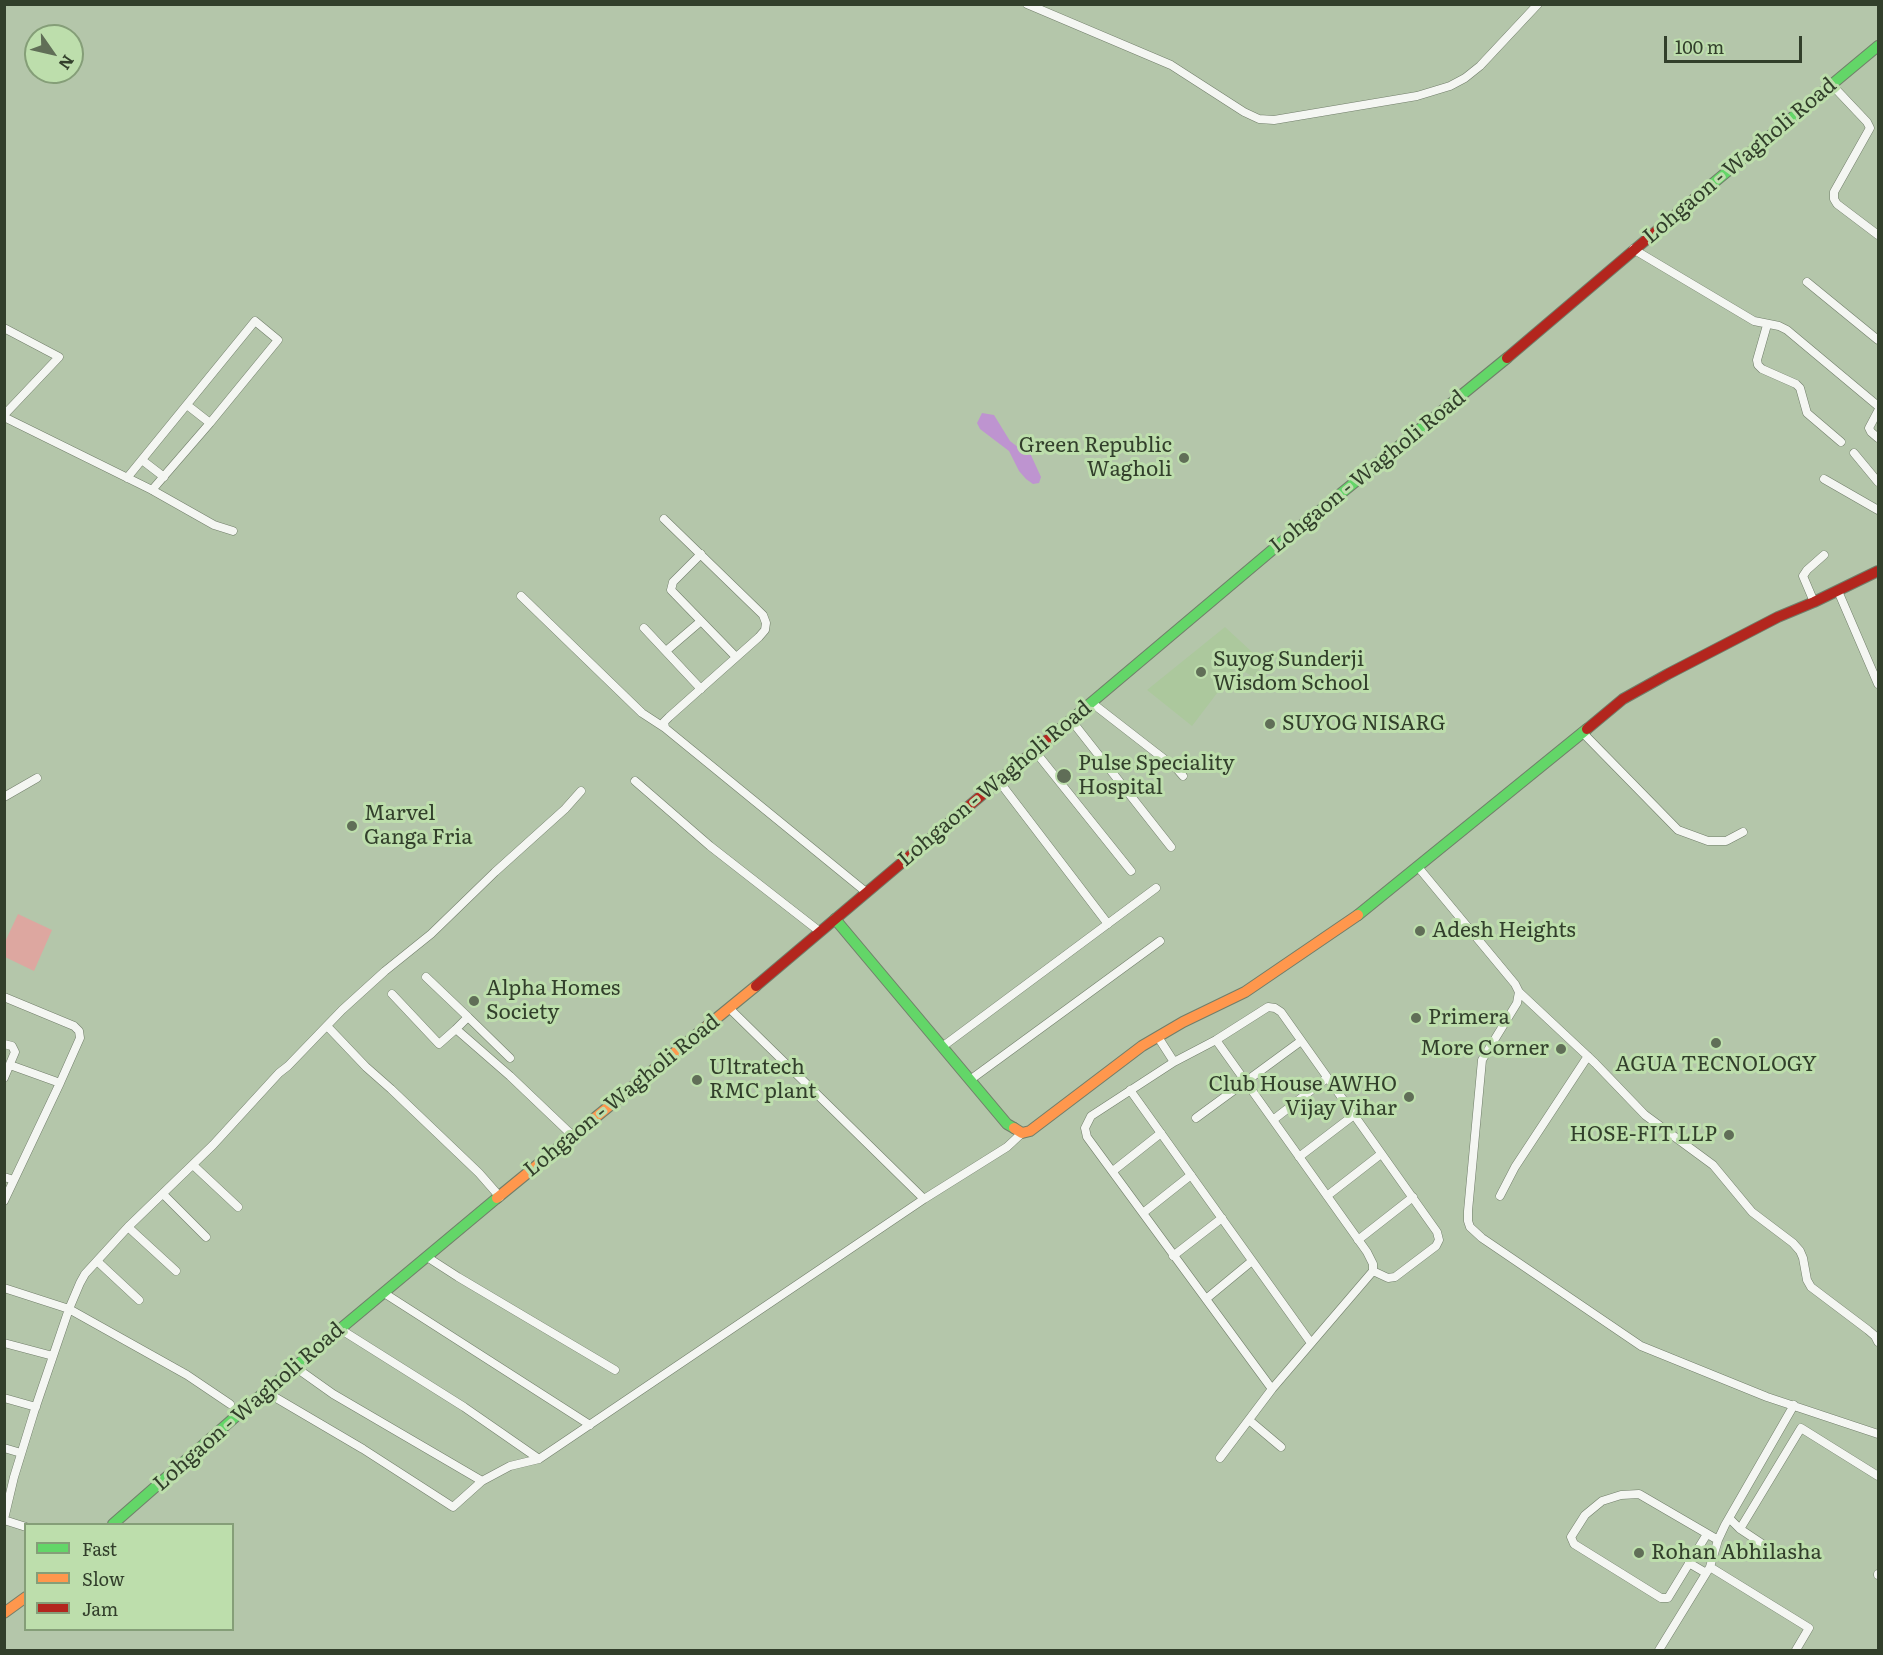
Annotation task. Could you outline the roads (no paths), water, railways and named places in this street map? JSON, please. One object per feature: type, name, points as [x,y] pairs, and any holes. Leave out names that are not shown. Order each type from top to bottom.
[{"type":"main road","name":"Lohgaon - Wagholi Road","points":[[114,1523],[340,1329],[729,1008],[1290,535],[1529,340],[1633,249],[1878,46]]},
{"type":"main road","points":[[834,919],[1007,1124],[1022,1133],[1030,1131],[1116,1065],[1158,1037],[1183,1022],[1245,992],[1360,913],[1623,699],[1778,617],[1878,571]]},
{"type":"main road","points":[[4,1613],[24,1598]]},
{"type":"street","points":[[1027,4],[1171,65],[1244,112],[1259,119],[1274,120],[1418,96],[1450,86],[1480,66],[1538,4]]},
{"type":"street","points":[[1832,85],[1870,128],[1834,192],[1834,199],[1837,204],[1878,235]]},
{"type":"street","points":[[1633,249],[1754,321],[1787,330],[1878,408],[1869,428],[1878,438]]},
{"type":"street","points":[[1808,282],[1878,340]]},
{"type":"street","points":[[127,478],[255,321],[278,340],[152,490]]},
{"type":"street","points":[[1767,325],[1757,360],[1758,365],[1796,384],[1800,388],[1804,409],[1807,413],[1841,442]]},
{"type":"street","points":[[4,328],[59,357],[4,416],[152,490],[214,525],[233,531]]},
{"type":"street","points":[[187,405],[210,423]]},
{"type":"street","points":[[1854,453],[1878,482]]},
{"type":"street","points":[[142,460],[164,477]]},
{"type":"street","points":[[1824,479],[1878,510]]},
{"type":"street","points":[[664,519],[763,615],[766,623],[765,630],[759,637],[664,722],[665,728]]},
{"type":"street","points":[[701,555],[671,586],[674,594],[736,657]]},
{"type":"street","points":[[1814,602],[1803,576],[1824,555]]},
{"type":"street","points":[[1838,591],[1878,684]]},
{"type":"street","points":[[521,596],[642,713],[665,728],[866,892]]},
{"type":"street","points":[[666,651],[701,621]]},
{"type":"street","points":[[644,628],[701,689]]},
{"type":"street","points":[[1092,703],[1183,776]]},
{"type":"street","points":[[1071,720],[1171,847]]},
{"type":"street","points":[[1582,732],[1678,830],[1708,841],[1726,841],[1743,832]]},
{"type":"street","points":[[1034,750],[1131,871]]},
{"type":"street","points":[[4,797],[37,778]]},
{"type":"street","points":[[998,780],[1108,924]]},
{"type":"street","points":[[635,781],[710,846],[819,931]]},
{"type":"street","points":[[24,1526],[4,1519],[21,1453],[69,1309],[80,1283],[128,1227],[193,1165],[342,1010],[431,934],[565,809],[581,791]]},
{"type":"street","points":[[1418,867],[1515,984],[1519,992],[1588,1056],[1645,1116],[1713,1165],[1752,1212],[1800,1251],[1811,1287],[1868,1330],[1878,1342]]},
{"type":"street","points":[[942,1047],[1156,888]]},
{"type":"street","points":[[970,1080],[1160,941]]},
{"type":"street","points":[[426,977],[510,1058]]},
{"type":"street","points":[[1519,992],[1517,1003],[1482,1060],[1468,1211],[1470,1227],[1482,1238],[1641,1346],[1767,1397],[1878,1434]]},
{"type":"street","points":[[392,994],[439,1044],[468,1017]]},
{"type":"street","points":[[4,997],[74,1026],[79,1031],[80,1038],[4,1200]]},
{"type":"street","points":[[1272,1389],[1088,1137],[1085,1128],[1091,1116],[1174,1062],[1216,1040],[1268,1007],[1275,1008],[1281,1012],[1437,1232],[1439,1240],[1436,1246],[1395,1277],[1388,1278],[1373,1271]]},
{"type":"street","points":[[729,1008],[924,1198]]},
{"type":"street","points":[[327,1026],[500,1197]]},
{"type":"street","points":[[456,1029],[573,1136]]},
{"type":"street","points":[[1158,1037],[1174,1062]]},
{"type":"street","points":[[1216,1040],[1373,1264],[1373,1271],[1272,1389],[1220,1458]]},
{"type":"street","points":[[1196,1118],[1301,1041]]},
{"type":"street","points":[[4,1044],[15,1048],[4,1078]]},
{"type":"street","points":[[1500,1196],[1533,1139],[1588,1056]]},
{"type":"street","points":[[10,1065],[60,1083]]},
{"type":"street","points":[[1273,1120],[1327,1077]]},
{"type":"street","points":[[1130,1090],[1311,1343]]},
{"type":"street","points":[[1299,1156],[1354,1115]]},
{"type":"street","points":[[266,1392],[363,1449],[453,1508],[482,1481],[510,1466],[539,1459],[924,1198],[1006,1147],[1022,1133]]},
{"type":"street","points":[[1113,1171],[1161,1133]]},
{"type":"street","points":[[1327,1196],[1382,1154]]},
{"type":"street","points":[[193,1165],[238,1207]]},
{"type":"street","points":[[1143,1213],[1191,1175]]},
{"type":"street","points":[[4,1177],[14,1180]]},
{"type":"street","points":[[163,1194],[206,1237]]},
{"type":"street","points":[[1358,1240],[1413,1197]]},
{"type":"street","points":[[1173,1256],[1222,1218]]},
{"type":"street","points":[[128,1227],[176,1271]]},
{"type":"street","points":[[427,1257],[615,1370]]},
{"type":"street","points":[[97,1261],[139,1300]]},
{"type":"street","points":[[1206,1299],[1252,1261]]},
{"type":"street","points":[[4,1288],[69,1309],[187,1375],[230,1404]]},
{"type":"street","points":[[384,1293],[590,1425]]},
{"type":"street","points":[[340,1329],[464,1407],[539,1459]]},
{"type":"street","points":[[4,1343],[53,1356]]},
{"type":"street","points":[[295,1367],[333,1394],[482,1481]]},
{"type":"street","points":[[4,1398],[36,1407]]},
{"type":"street","points":[[1659,1650],[1708,1570],[1718,1540],[1729,1518],[1794,1405]]},
{"type":"street","points":[[1249,1420],[1281,1447]]},
{"type":"street","points":[[1740,1529],[1801,1428],[1878,1476]]},
{"type":"street","points":[[4,1448],[21,1453]]},
{"type":"street","points":[[1707,1534],[1668,1598],[1662,1598],[1574,1544],[1571,1537],[1585,1515],[1602,1502],[1621,1495],[1639,1494],[1718,1540]]},
{"type":"street","points":[[1729,1518],[1740,1529],[1779,1555]]},
{"type":"street","points":[[1689,1563],[1708,1570],[1809,1628],[1796,1650]]},
{"type":"place","name":"Green Republic Wagholi","points":[[1184,458]]},
{"type":"place","name":"Suyog Sunderji Wisdom School","points":[[1201,672]]},
{"type":"place","name":"SUYOG NISARG","points":[[1270,724]]},
{"type":"place","name":"Pulse Speciality Hospital","points":[[1064,776]]},
{"type":"place","name":"Marvel Ganga Fria","points":[[352,826]]},
{"type":"place","name":"Adesh Heights","points":[[1420,931]]},
{"type":"place","name":"Alpha Homes Society","points":[[474,1001]]},
{"type":"place","name":"Primera","points":[[1416,1018]]},
{"type":"place","name":"AGUA TECNOLOGY","points":[[1716,1043]]},
{"type":"place","name":"More Corner","points":[[1561,1049]]},
{"type":"place","name":"Ultratech RMC plant","points":[[697,1080]]},
{"type":"place","name":"Club House AWHO Vijay Vihar","points":[[1409,1097]]},
{"type":"place","name":"HOSE-FIT LLP","points":[[1729,1135]]},
{"type":"place","name":"Rohan Abhilasha","points":[[1639,1553]]}]
